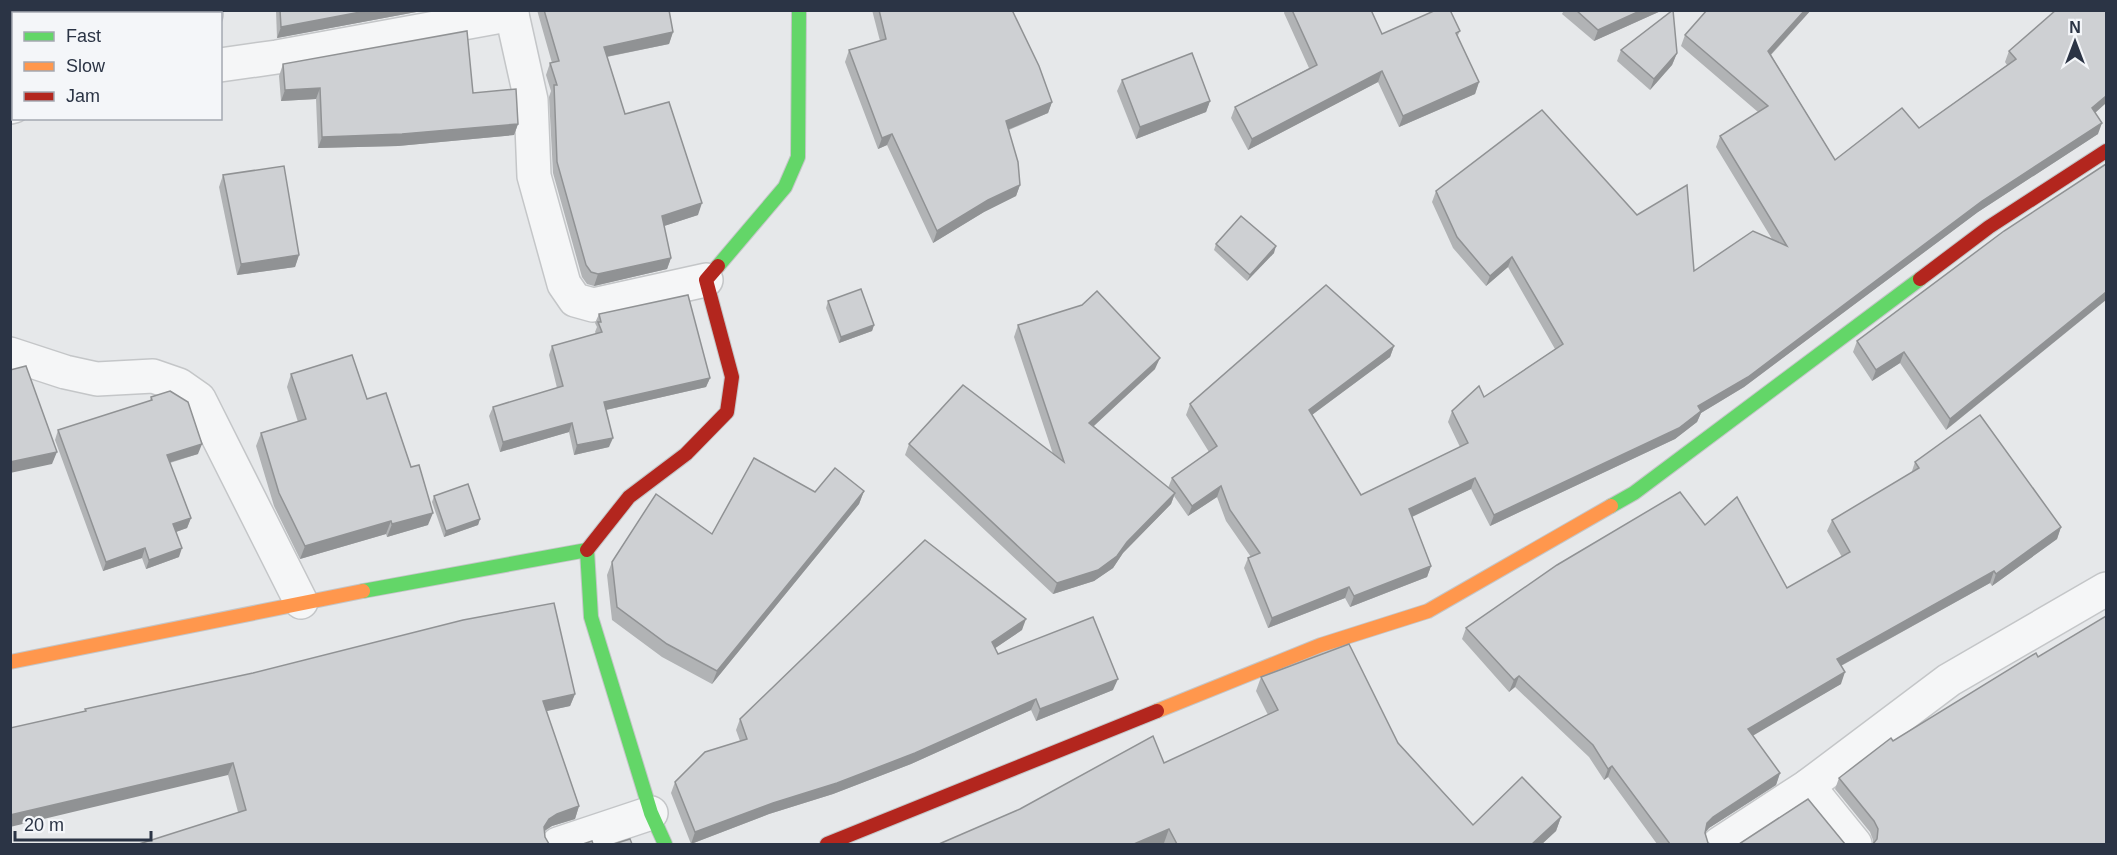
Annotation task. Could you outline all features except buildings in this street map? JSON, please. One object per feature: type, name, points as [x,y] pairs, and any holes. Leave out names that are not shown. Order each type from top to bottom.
[{"type":"street","points":[[222,64],[277,57],[511,12],[531,100],[534,176],[564,284],[576,300],[593,305],[706,280],[785,187],[798,157],[799,10]]},
{"type":"street","points":[[827,844],[1321,645],[1428,611],[1634,493],[1989,227],[2106,151]]},
{"type":"street","points":[[10,662],[301,602],[587,550],[629,497],[686,454],[727,412],[732,377],[706,280]]},
{"type":"street","points":[[10,354],[65,372],[97,379],[153,376],[179,385],[199,399],[301,602]]},
{"type":"street","points":[[587,550],[591,617],[651,813],[665,844]]},
{"type":"street","points":[[1719,844],[1808,786],[1949,680],[2106,589]]},
{"type":"street","points":[[1808,786],[1855,844]]},
{"type":"street","points":[[558,844],[651,813]]},
{"type":"traffic: fast","points":[[718,266],[785,187],[798,157],[799,10]]},
{"type":"traffic: fast","points":[[1611,506],[1634,493],[1920,279]]},
{"type":"traffic: fast","points":[[363,591],[587,550],[591,617],[651,813],[665,844]]},
{"type":"traffic: slow","points":[[1157,711],[1321,645],[1428,611],[1611,506]]},
{"type":"traffic: slow","points":[[10,662],[363,591]]},
{"type":"traffic: jam","points":[[1920,279],[1989,227],[2106,151]]},
{"type":"traffic: jam","points":[[587,550],[629,497],[686,454],[727,412],[732,377],[706,280],[718,266]]},
{"type":"traffic: jam","points":[[827,844],[1157,711]]}]
